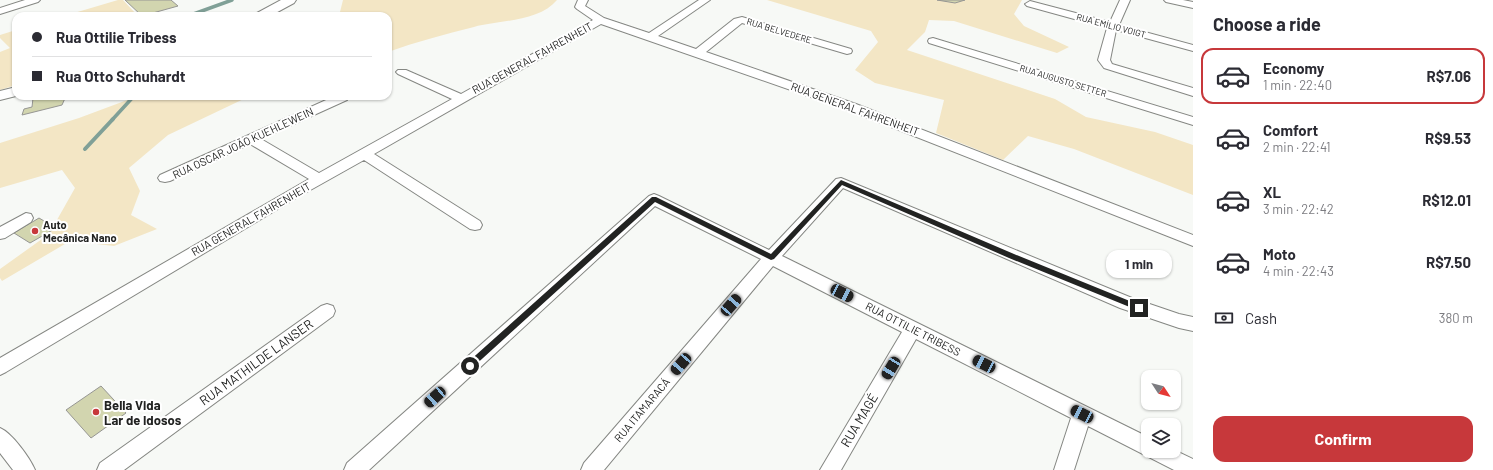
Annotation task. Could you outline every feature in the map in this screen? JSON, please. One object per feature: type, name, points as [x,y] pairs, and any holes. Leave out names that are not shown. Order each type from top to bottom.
[{"type":"main road","points":[[268,12],[290,0]]},
{"type":"main road","points":[[0,96],[12,93]]},
{"type":"street","points":[[0,11],[35,0]]},
{"type":"street","points":[[583,0],[580,7],[600,20]]},
{"type":"street","points":[[650,37],[705,0]]},
{"type":"street","points":[[1125,0],[1113,27],[1104,60],[1108,66],[1193,92]]},
{"type":"street","points":[[1169,0],[1193,5]]},
{"type":"street","name":"RUA EMÍLIO VOIGT","points":[[1030,4],[1193,48]]},
{"type":"street","name":"RUA GENERAL FAHRENHEIT","points":[[0,366],[364,153],[600,20],[859,110],[1193,241]]},
{"type":"street","name":"RUA BELVEDERE","points":[[698,53],[738,21],[742,20],[847,51]]},
{"type":"street","name":"RUA AUGUSTO SETTER","points":[[933,41],[1193,122]]},
{"type":"street","points":[[402,72],[460,98]]},
{"type":"street","name":"RUA OSCAR JOÃO KUEHLEWEIN","points":[[165,178],[336,100]]},
{"type":"street","points":[[251,139],[319,179]]},
{"type":"street","points":[[364,153],[475,225]]},
{"type":"street","name":"RUA ITAMARACÁ","points":[[591,470],[771,258],[841,182],[1126,303],[1179,321],[1193,324]]},
{"type":"street","name":"RUA OTTILIE TRIBESS","points":[[354,470],[654,199],[1141,444]]},
{"type":"street","points":[[0,234],[26,218]]},
{"type":"street","name":"RUA MATHILDE LANSER","points":[[107,470],[327,311]]},
{"type":"street","name":"RUA MAGÉ","points":[[830,470],[913,329]]},
{"type":"street","points":[[1064,470],[1082,414]]},
{"type":"street","points":[[0,437],[25,470]]},
{"type":"street","points":[[1170,458],[1193,469]]},
{"type":"shaded area","points":[[118,0],[123,0],[134,12],[78,12]]},
{"type":"shaded area","points":[[343,0],[557,0],[540,13],[463,30],[392,51],[392,12],[340,12]]},
{"type":"shaded area","points":[[767,0],[1022,0],[1014,14],[1024,26],[1069,47],[1057,53],[954,21],[929,20],[925,32],[907,50],[1055,99],[1086,117],[1155,132],[1193,145],[1193,195],[1074,149],[1028,136],[1003,160],[936,133],[944,100],[875,83],[855,70],[878,42],[871,31]]},
{"type":"shaded area","points":[[12,31],[12,86],[0,90],[0,52],[10,48],[0,38],[0,35]]},
{"type":"shaded area","points":[[127,100],[242,100],[168,135],[129,168],[140,191],[131,215],[157,229],[114,246],[70,241],[2,281],[0,278],[0,269],[49,234],[75,188],[62,170],[0,188],[0,143],[79,118]]},
{"type":"building","points":[[125,0],[171,0],[178,6],[156,12],[138,12]]},
{"type":"building","points":[[937,0],[965,0],[955,3]]},
{"type":"building","points":[[33,100],[64,100],[62,105],[22,115],[24,109],[32,107]]},
{"type":"building","name":"Auto Mecânica Nano","points":[[39,218],[56,228],[30,243],[14,233]]},
{"type":"building","name":"Bella Vida Lar de Idosos","points":[[101,386],[126,413],[91,438],[66,410]]},
{"type":"waterway","points":[[199,12],[232,0]]},
{"type":"waterway","points":[[112,120],[130,100]]},
{"type":"waterway","points":[[85,149],[113,119]]},
{"type":"place","name":"Auto Mecânica Nano","points":[[35,231]]},
{"type":"place","name":"Bella Vida Lar de Idosos","points":[[96,412]]},
{"type":"route","points":[[470,366],[654,199],[771,258],[841,182],[1012,256],[1139,308]]}]
